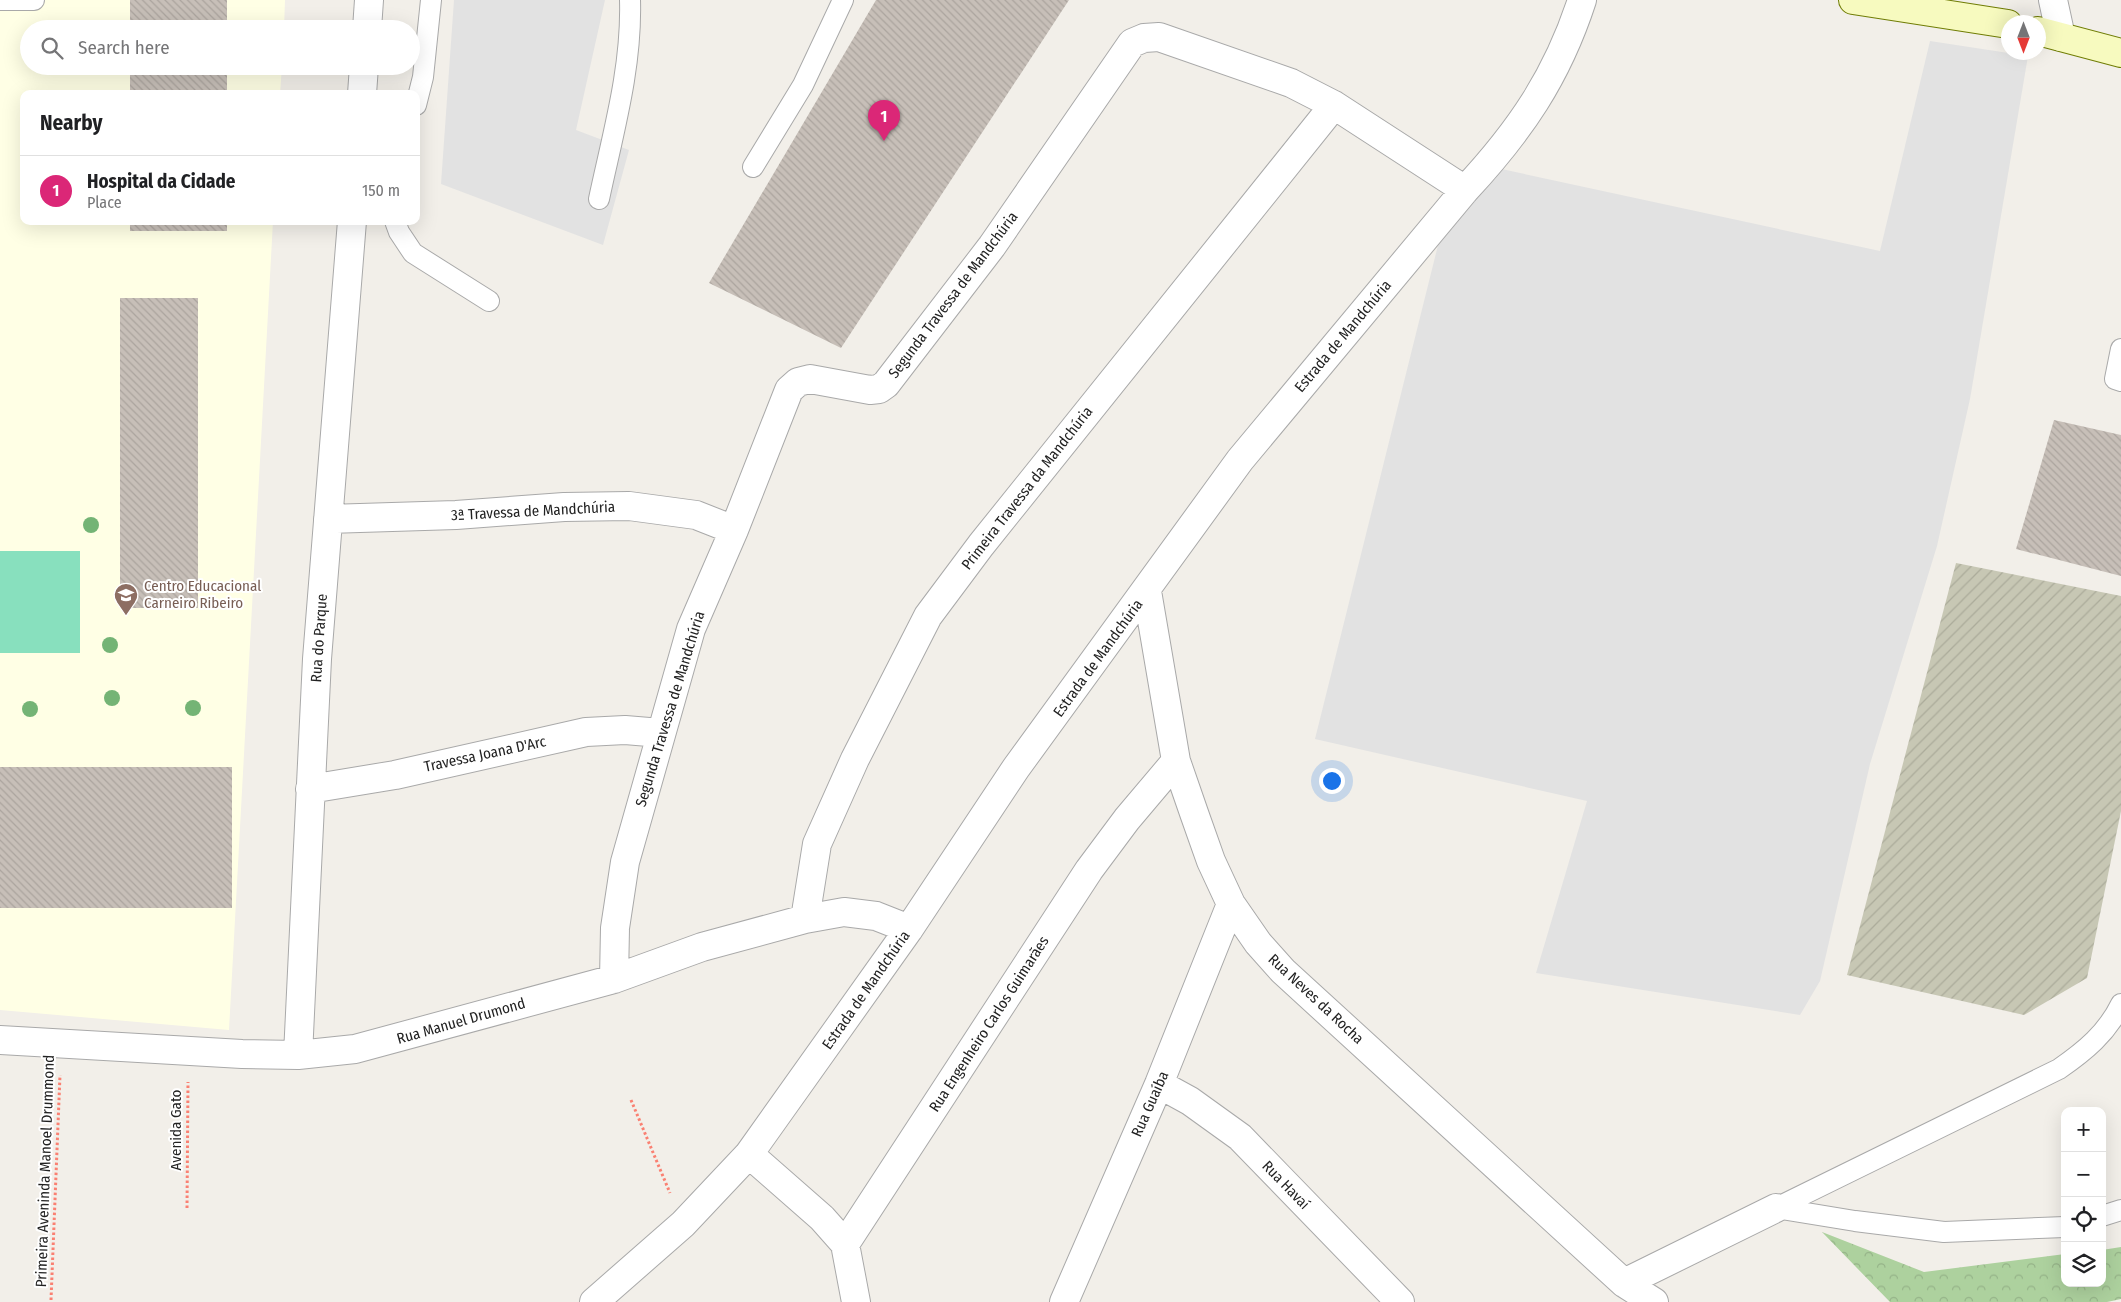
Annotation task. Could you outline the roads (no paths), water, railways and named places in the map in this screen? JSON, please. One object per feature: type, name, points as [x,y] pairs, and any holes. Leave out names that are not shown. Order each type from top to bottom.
[{"type":"main road","points":[[1853,0],[2001,23]]},
{"type":"main road","points":[[2050,34],[2121,53]]},
{"type":"street","points":[[368,20],[369,0]]},
{"type":"street","name":"Estrada de Mandchúria","points":[[594,1302],[683,1224],[749,1154],[909,929],[1016,768],[1147,591],[1240,460],[1465,190],[1500,153],[1529,111],[1560,60],[1582,0]]},
{"type":"street","points":[[2050,34],[2053,0]]},
{"type":"street","name":"Segunda Travessa de Mandchúria","points":[[614,979],[615,928],[625,862],[691,629],[734,530],[789,390],[798,382],[810,379],[870,390],[879,389],[886,384],[992,246],[1132,43],[1144,38],[1159,37],[1291,84],[1334,105],[1465,190]]},
{"type":"street","points":[[362,90],[363,75]]},
{"type":"street","name":"Primeira Travessa da Mandchúria","points":[[805,919],[817,844],[888,689],[928,616],[981,545],[1334,105]]},
{"type":"street","name":"Rua do Parque","points":[[298,1056],[310,789],[328,519],[352,225]]},
{"type":"street","name":"3ª Travessa de Mandchúria","points":[[328,519],[456,515],[564,507],[629,506],[696,515],[734,530]]},
{"type":"street","name":"Rua Neves da Rocha","points":[[1147,591],[1176,761],[1211,861],[1231,904],[1258,943],[1283,971],[1624,1283],[1654,1302]]},
{"type":"street","name":"Travessa Joana D'Arc","points":[[310,789],[395,774],[586,732],[625,730],[661,733]]},
{"type":"street","name":"Rua Engenheiro Carlos Guimarães","points":[[845,1244],[1089,870],[1176,761]]},
{"type":"street","name":"Rua Guaíba","points":[[1064,1302],[1159,1084],[1231,904]]},
{"type":"street","name":"Rua Manuel Drumond","points":[[0,1040],[188,1052],[298,1056],[355,1049],[399,1039],[614,979],[702,947],[805,919],[844,912],[876,916],[909,929]]},
{"type":"street","name":"Rua Havaí","points":[[1159,1084],[1190,1101],[1240,1137],[1400,1302]]},
{"type":"street","points":[[749,1154],[822,1218],[845,1244],[856,1302]]},
{"type":"street","points":[[1624,1283],[1776,1208]]},
{"type":"lane","points":[[0,0],[34,0]]},
{"type":"lane","points":[[420,90],[423,77],[431,0]]},
{"type":"lane","points":[[599,199],[625,78],[631,34],[630,0]]},
{"type":"lane","points":[[753,167],[802,85],[843,0]]},
{"type":"lane","points":[[396,225],[398,232],[413,253],[489,301]]},
{"type":"lane","points":[[2121,348],[2115,379],[2121,381]]},
{"type":"lane","points":[[1776,1208],[2060,1069],[2090,1047],[2113,1020],[2121,1004]]},
{"type":"lane","points":[[1776,1208],[1855,1221],[1944,1232],[2061,1227]]},
{"type":"lane","points":[[2106,1215],[2121,1210]]},
{"type":"place","name":"Hospital da Cidade","points":[[884,141]]},
{"type":"place","name":"Centro Educacional Carneiro Ribeiro","points":[[126,616]]}]
